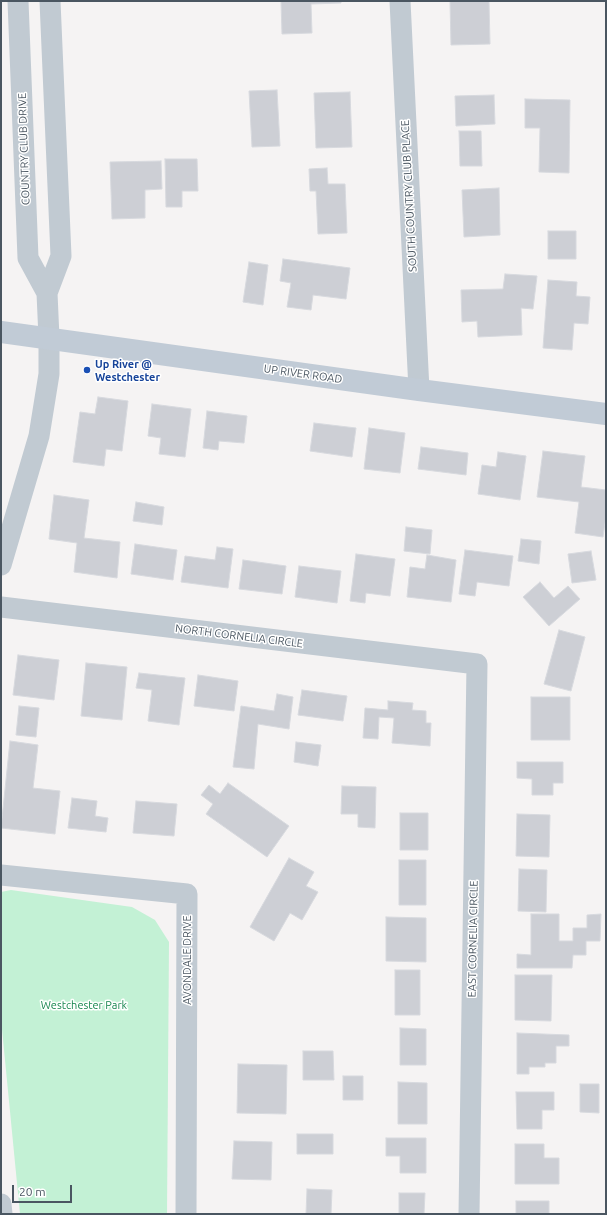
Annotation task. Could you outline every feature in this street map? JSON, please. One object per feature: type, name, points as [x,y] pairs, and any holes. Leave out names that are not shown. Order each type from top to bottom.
[{"type":"street","name":"COUNTRY CLUB DRIVE","points":[[18,1],[28,258],[47,293]]},
{"type":"street","name":"COUNTRY CLUB DRIVE","points":[[1,565],[39,436],[49,374],[47,293],[61,256],[50,1]]},
{"type":"street","name":"SOUTH COUNTRY CLUB PLACE","points":[[400,1],[419,390]]},
{"type":"street","name":"UP RIVER ROAD","points":[[1,332],[419,390],[606,414]]},
{"type":"street","name":"NORTH CORNELIA CIRCLE","points":[[1,607],[477,664]]},
{"type":"street","name":"EAST CORNELIA CIRCLE","points":[[469,1214],[477,664]]},
{"type":"street","name":"AVONDALE DRIVE","points":[[1,875],[187,894],[186,1214]]},
{"type":"street","points":[[1,1204],[2,1214]]},
{"type":"green space","name":"Westchester Park","points":[[11,890],[132,907],[155,920],[169,942],[167,1214],[20,1214],[1,1019],[1,892]]},
{"type":"building","points":[[281,1],[341,1],[341,3],[311,4],[312,33],[282,34]]},
{"type":"building","points":[[450,1],[489,1],[490,44],[451,45]]},
{"type":"building","points":[[277,90],[280,146],[252,147],[249,91]]},
{"type":"building","points":[[350,92],[352,147],[316,148],[314,93]]},
{"type":"building","points":[[494,95],[495,124],[456,126],[455,96]]},
{"type":"building","points":[[525,99],[570,100],[569,173],[539,172],[540,128],[525,128]]},
{"type":"building","points":[[459,131],[481,131],[482,166],[460,166]]},
{"type":"building","points":[[165,159],[197,159],[198,191],[182,191],[182,207],[166,207]]},
{"type":"building","points":[[161,161],[162,189],[145,190],[145,218],[112,219],[110,162]]},
{"type":"building","points":[[327,168],[328,184],[345,184],[347,233],[318,234],[316,191],[310,191],[309,169]]},
{"type":"building","points":[[499,188],[500,235],[464,237],[462,190]]},
{"type":"building","points":[[548,231],[576,231],[576,259],[548,259]]},
{"type":"building","points":[[283,259],[350,268],[346,299],[313,295],[311,310],[287,307],[291,283],[280,281]]},
{"type":"building","points":[[249,262],[268,265],[263,305],[243,302]]},
{"type":"building","points":[[505,274],[537,276],[533,309],[521,308],[522,335],[478,337],[477,321],[462,322],[461,290],[503,289]]},
{"type":"building","points":[[548,280],[577,282],[576,296],[590,297],[588,324],[574,323],[572,350],[543,348]]},
{"type":"building","points":[[98,397],[128,401],[122,451],[106,449],[104,466],[73,462],[80,412],[95,414]]},
{"type":"building","points":[[152,404],[191,409],[185,457],[159,454],[161,438],[148,436]]},
{"type":"building","points":[[207,411],[247,416],[244,443],[219,441],[218,450],[203,448]]},
{"type":"building","points":[[314,423],[356,428],[352,457],[310,451]]},
{"type":"building","points":[[369,428],[405,433],[400,473],[364,469]]},
{"type":"building","points":[[421,447],[468,453],[466,475],[418,469]]},
{"type":"building","points":[[543,451],[585,456],[581,487],[606,490],[606,516],[603,537],[575,533],[579,502],[537,497]]},
{"type":"building","points":[[498,452],[526,456],[520,500],[478,494],[482,465],[496,467]]},
{"type":"building","points":[[54,495],[89,500],[84,538],[120,542],[117,578],[74,572],[77,543],[49,539]]},
{"type":"building","points":[[136,502],[164,507],[162,525],[133,521]]},
{"type":"building","points":[[406,527],[432,530],[430,554],[404,551]]},
{"type":"building","points":[[521,539],[541,541],[539,564],[518,561]]},
{"type":"building","points":[[135,544],[177,550],[173,580],[131,574]]},
{"type":"building","points":[[217,547],[233,549],[228,588],[181,582],[185,556],[215,560]]},
{"type":"building","points":[[465,550],[513,556],[509,586],[477,582],[475,596],[459,594]]},
{"type":"building","points":[[591,551],[596,580],[572,583],[568,554]]},
{"type":"building","points":[[356,554],[395,559],[390,596],[366,593],[365,603],[350,601]]},
{"type":"building","points":[[427,555],[456,560],[451,602],[407,597],[410,567],[425,569]]},
{"type":"building","points":[[243,560],[286,566],[282,594],[239,589]]},
{"type":"building","points":[[299,566],[341,571],[337,603],[295,597]]},
{"type":"building","points":[[540,582],[554,598],[568,586],[580,599],[549,626],[523,597]]},
{"type":"building","points":[[559,630],[585,637],[571,691],[544,684]]},
{"type":"building","points":[[18,655],[59,660],[54,700],[13,695]]},
{"type":"building","points":[[86,663],[127,667],[122,720],[81,716]]},
{"type":"building","points":[[139,673],[185,678],[179,725],[148,721],[152,690],[136,688]]},
{"type":"building","points":[[198,675],[238,681],[234,711],[194,706]]},
{"type":"building","points":[[302,690],[347,696],[343,721],[298,715]]},
{"type":"building","points":[[277,694],[293,697],[289,729],[258,724],[254,769],[233,767],[241,706],[274,711]]},
{"type":"building","points":[[531,697],[570,697],[570,740],[531,740]]},
{"type":"building","points":[[388,701],[413,703],[412,710],[426,711],[426,723],[431,723],[430,746],[392,743],[394,718],[379,717],[378,739],[363,738],[365,708],[388,710]]},
{"type":"building","points":[[19,706],[39,708],[36,737],[16,735]]},
{"type":"building","points":[[10,741],[38,745],[33,788],[60,791],[55,834],[1,828]]},
{"type":"building","points":[[296,742],[321,745],[318,766],[294,762]]},
{"type":"building","points":[[517,762],[563,762],[563,783],[553,783],[553,795],[532,795],[532,779],[517,778]]},
{"type":"building","points":[[228,783],[289,826],[267,857],[206,814],[213,804],[201,795],[209,785],[220,794]]},
{"type":"building","points":[[342,786],[376,787],[375,828],[358,827],[358,814],[341,814]]},
{"type":"building","points":[[72,798],[97,801],[95,816],[108,818],[106,832],[68,828]]},
{"type":"building","points":[[136,801],[177,804],[174,836],[133,833]]},
{"type":"building","points":[[400,813],[428,813],[428,850],[400,850]]},
{"type":"building","points":[[517,814],[550,815],[549,857],[516,856]]},
{"type":"building","points":[[289,858],[314,872],[306,886],[318,892],[302,920],[290,913],[274,941],[250,927]]},
{"type":"building","points":[[399,860],[426,860],[426,905],[399,905]]},
{"type":"building","points":[[519,869],[547,870],[546,912],[518,911]]},
{"type":"building","points":[[531,914],[559,914],[559,941],[573,941],[573,928],[587,928],[587,915],[601,914],[600,941],[586,941],[586,955],[573,955],[572,968],[517,968],[517,954],[531,955]]},
{"type":"building","points":[[386,917],[426,918],[426,962],[386,961]]},
{"type":"building","points":[[395,970],[420,970],[420,1015],[395,1015]]},
{"type":"building","points":[[515,975],[552,975],[551,1021],[515,1020]]},
{"type":"building","points":[[400,1028],[426,1029],[426,1065],[400,1065]]},
{"type":"building","points":[[517,1033],[569,1035],[569,1046],[556,1046],[556,1063],[545,1063],[545,1067],[529,1067],[529,1074],[517,1074]]},
{"type":"building","points":[[303,1051],[333,1051],[334,1080],[303,1080]]},
{"type":"building","points":[[238,1064],[287,1065],[286,1114],[237,1113]]},
{"type":"building","points":[[343,1076],[363,1076],[363,1100],[343,1100]]},
{"type":"building","points":[[398,1082],[427,1083],[427,1124],[398,1124]]},
{"type":"building","points":[[580,1084],[599,1084],[599,1113],[580,1112]]},
{"type":"building","points":[[516,1092],[554,1092],[554,1110],[542,1110],[542,1129],[517,1129]]},
{"type":"building","points":[[297,1134],[333,1134],[333,1154],[297,1154]]},
{"type":"building","points":[[386,1138],[426,1138],[426,1173],[400,1173],[400,1156],[386,1156]]},
{"type":"building","points":[[234,1141],[272,1142],[271,1180],[232,1179]]},
{"type":"building","points":[[515,1144],[544,1144],[544,1158],[559,1158],[559,1184],[515,1184]]},
{"type":"building","points":[[307,1189],[332,1190],[331,1214],[306,1214]]},
{"type":"building","points":[[399,1193],[425,1193],[424,1214],[399,1214]]},
{"type":"building","points":[[516,1201],[549,1201],[549,1214],[516,1214]]},
{"type":"place","name":"Up River @ Westchester","points":[[87,370]]}]
